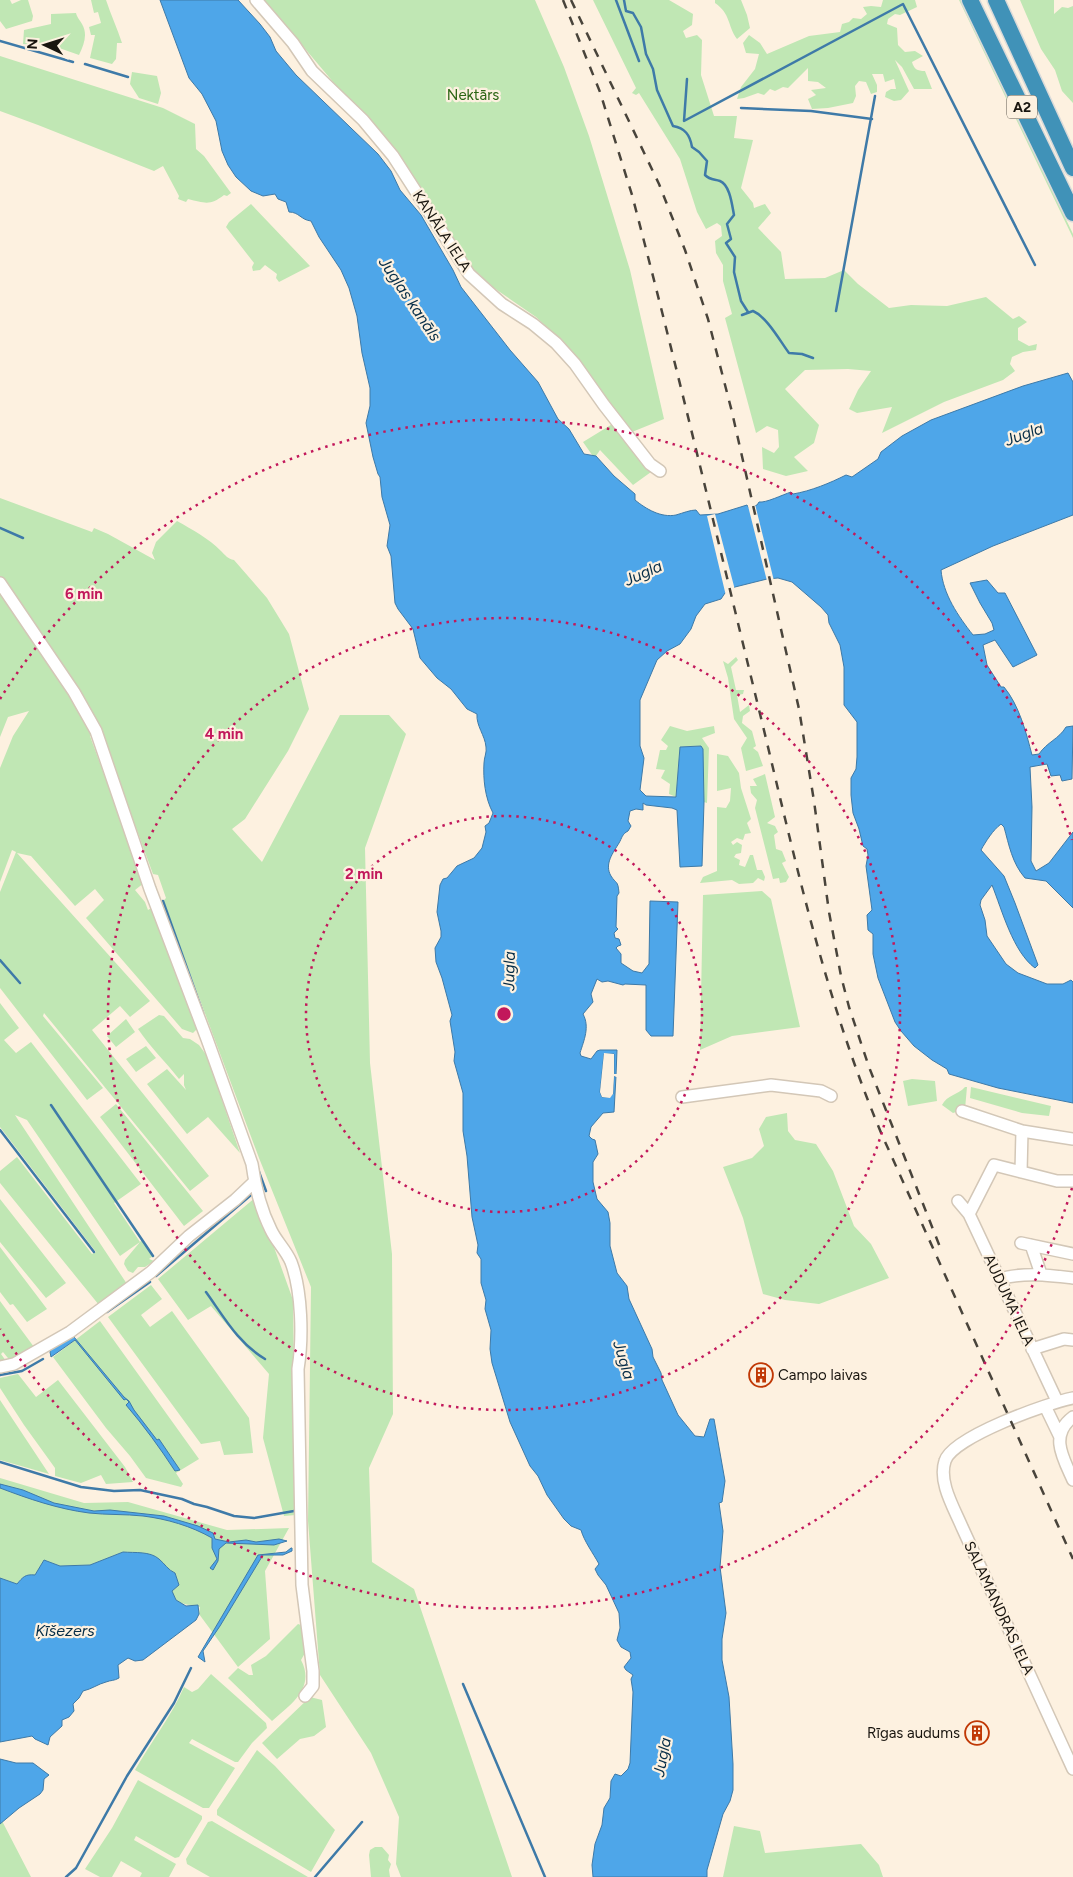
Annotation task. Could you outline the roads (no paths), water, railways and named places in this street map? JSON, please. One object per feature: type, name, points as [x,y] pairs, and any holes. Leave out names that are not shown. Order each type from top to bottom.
[{"type":"highway","name":"A2","points":[[970,0],[1073,213]]},
{"type":"highway","name":"A2","points":[[996,0],[1073,168]]},
{"type":"street","name":"KANĀLA IELA","points":[[256,0],[293,44],[312,71],[363,120],[393,156],[469,274],[502,304],[533,324],[556,343],[575,364],[650,464],[660,471]]},
{"type":"street","points":[[0,584],[74,692],[96,731],[150,888],[208,1039],[249,1155],[254,1182],[270,1229],[291,1264],[298,1294],[301,1322],[302,1347],[298,1368],[302,1586],[313,1671],[312,1686],[304,1696]]},
{"type":"street","points":[[682,1097],[771,1085],[821,1092],[831,1096]]},
{"type":"street","points":[[962,1111],[1022,1131],[1073,1139]]},
{"type":"street","points":[[1021,1172],[1022,1131]]},
{"type":"street","points":[[969,1214],[994,1165],[1057,1181],[1073,1181]]},
{"type":"street","points":[[0,1367],[14,1364],[70,1332],[151,1272],[189,1236],[235,1200],[254,1182]]},
{"type":"street","name":"AUDUMA IELA","points":[[958,1201],[969,1214],[1057,1401]]},
{"type":"street","points":[[1041,1274],[1026,1244],[1073,1254]]},
{"type":"street","points":[[999,1279],[1009,1276],[1041,1274],[1073,1278]]},
{"type":"street","points":[[1032,1349],[1064,1339],[1073,1340]]},
{"type":"street","points":[[1060,1437],[1045,1406],[1057,1401],[1073,1398]]},
{"type":"street","name":"SALAMANDRAS IELA","points":[[1045,1406],[981,1432],[956,1447],[948,1454],[944,1462],[946,1487],[962,1527],[1073,1769]]},
{"type":"street","points":[[1073,1417],[1062,1428],[1060,1437],[1062,1456],[1073,1480]]},
{"type":"water","points":[[160,0],[238,0],[260,24],[270,37],[276,51],[296,75],[378,154],[391,171],[400,190],[421,215],[461,287],[510,350],[538,382],[558,419],[569,429],[584,454],[596,456],[614,476],[635,494],[635,500],[654,512],[670,516],[696,510],[700,515],[718,514],[747,505],[749,508],[757,505],[759,502],[791,492],[793,494],[807,491],[846,475],[852,477],[878,459],[881,452],[902,436],[931,420],[1023,386],[1068,373],[1073,382],[1073,515],[993,546],[941,570],[948,596],[973,635],[985,634],[994,630],[970,583],[987,580],[998,593],[1005,593],[1037,655],[1013,667],[995,640],[983,645],[987,665],[1001,687],[1004,687],[1009,694],[1018,710],[1032,755],[1039,754],[1066,727],[1073,726],[1072,779],[1062,781],[1060,775],[1051,776],[1047,764],[1030,767],[1032,807],[1031,861],[1036,871],[1049,863],[1073,832],[1073,908],[1046,881],[1025,878],[1014,860],[1004,827],[1001,824],[992,832],[981,850],[1004,876],[1038,965],[1035,968],[1020,952],[1014,941],[992,885],[981,900],[980,905],[985,920],[987,936],[1006,964],[1018,973],[1047,984],[1063,984],[1071,980],[1073,982],[1073,1103],[998,1088],[949,1074],[947,1069],[914,1046],[895,1022],[878,978],[873,954],[873,934],[868,930],[867,915],[872,910],[866,866],[868,855],[867,849],[863,846],[853,813],[851,778],[856,769],[857,722],[844,705],[844,667],[840,645],[829,623],[828,615],[821,607],[792,582],[778,578],[735,587],[725,593],[721,599],[705,604],[680,644],[667,651],[657,660],[640,700],[640,746],[644,758],[640,790],[646,796],[676,797],[680,747],[701,746],[703,749],[702,866],[680,867],[677,810],[643,803],[643,810],[636,809],[630,811],[628,821],[631,826],[622,836],[608,867],[611,876],[617,884],[619,893],[617,896],[616,927],[618,929],[614,933],[615,938],[619,939],[621,945],[616,948],[621,954],[621,963],[633,971],[642,973],[649,964],[650,901],[678,902],[673,1036],[651,1036],[646,1030],[646,985],[623,985],[608,981],[602,982],[597,979],[591,994],[593,1002],[583,1014],[586,1029],[580,1053],[581,1056],[591,1059],[597,1051],[617,1050],[616,1075],[614,1075],[614,1054],[604,1054],[600,1092],[602,1097],[610,1097],[613,1094],[614,1076],[616,1076],[614,1112],[603,1113],[591,1127],[589,1136],[595,1140],[598,1154],[593,1162],[593,1182],[597,1199],[608,1212],[610,1246],[617,1273],[627,1286],[629,1299],[652,1349],[653,1357],[661,1373],[662,1380],[678,1415],[695,1436],[704,1437],[710,1419],[714,1419],[725,1481],[722,1502],[719,1503],[723,1531],[720,1567],[726,1613],[722,1639],[722,1660],[729,1697],[733,1790],[723,1814],[707,1870],[707,1877],[593,1877],[592,1865],[595,1844],[602,1825],[604,1808],[610,1798],[611,1781],[615,1774],[621,1776],[628,1769],[630,1763],[633,1692],[631,1679],[633,1675],[624,1667],[631,1658],[630,1652],[621,1647],[617,1640],[620,1628],[619,1613],[606,1585],[595,1569],[599,1564],[586,1543],[581,1530],[571,1526],[564,1519],[530,1466],[510,1422],[492,1363],[490,1349],[491,1330],[485,1309],[486,1300],[481,1283],[481,1259],[477,1253],[478,1245],[472,1217],[463,1131],[463,1093],[454,1061],[455,1052],[450,1021],[452,1015],[436,962],[435,948],[441,937],[437,912],[440,885],[443,879],[447,878],[457,866],[474,858],[482,848],[486,832],[485,826],[489,823],[493,813],[486,795],[484,782],[485,743],[477,714],[467,709],[451,689],[437,678],[420,658],[413,629],[395,603],[391,556],[387,546],[390,525],[366,423],[370,406],[370,388],[362,353],[357,316],[349,288],[341,270],[319,237],[311,221],[289,212],[286,202],[278,199],[275,194],[263,196],[251,191],[236,177],[228,165],[222,151],[216,121],[202,94],[189,78]]},
{"type":"water","points":[[77,1333],[74,1337],[129,1401],[157,1440],[159,1439],[180,1470],[175,1471],[152,1437],[126,1405],[129,1402],[126,1399],[124,1400],[75,1340],[51,1357],[51,1349]]},
{"type":"water","points":[[0,1484],[23,1490],[54,1503],[94,1511],[110,1510],[164,1516],[198,1526],[213,1533],[215,1539],[229,1542],[246,1540],[256,1542],[279,1539],[287,1541],[274,1545],[226,1543],[219,1549],[218,1561],[213,1570],[210,1568],[217,1559],[212,1548],[212,1538],[196,1530],[152,1517],[89,1513],[66,1509],[0,1488]]},
{"type":"water","points":[[291,1548],[292,1551],[283,1555],[263,1555],[203,1651],[205,1662],[198,1657],[258,1555],[286,1552]]},
{"type":"water","name":"Ķīšezers","points":[[123,1552],[155,1556],[175,1573],[179,1585],[172,1591],[176,1600],[186,1606],[198,1605],[199,1614],[196,1620],[143,1660],[135,1661],[128,1658],[118,1665],[119,1678],[116,1680],[83,1691],[73,1704],[74,1711],[69,1717],[62,1720],[62,1726],[50,1737],[48,1745],[32,1736],[0,1742],[0,1578],[17,1584],[24,1576],[35,1575],[44,1560],[60,1566],[90,1565]]},
{"type":"water","points":[[0,1759],[16,1763],[33,1763],[49,1775],[44,1779],[43,1790],[40,1794],[0,1824]]},
{"type":"waterway","points":[[616,0],[639,61]]},
{"type":"waterway","points":[[624,0],[626,11],[633,13],[641,27],[646,54],[653,69],[657,90],[673,126],[681,128],[686,133],[692,147],[707,161],[705,175],[710,179],[723,183],[728,191],[734,215],[727,224],[731,239],[726,243],[735,257],[734,272],[741,301],[748,312]]},
{"type":"waterway","points":[[687,79],[684,121],[903,4],[1035,265]]},
{"type":"waterway","points":[[0,41],[73,62]]},
{"type":"waterway","points":[[85,64],[128,77]]},
{"type":"waterway","points":[[836,311],[875,96]]},
{"type":"waterway","points":[[741,108],[811,111],[872,119]]},
{"type":"waterway","points":[[742,315],[753,311],[758,314],[768,324],[789,353],[802,354],[813,358]]},
{"type":"waterway","points":[[0,528],[23,538]]},
{"type":"waterway","points":[[163,901],[203,1013]]},
{"type":"waterway","points":[[0,960],[20,983]]},
{"type":"waterway","points":[[51,1105],[153,1256]]},
{"type":"waterway","points":[[0,1130],[94,1252]]},
{"type":"waterway","points":[[258,1169],[266,1191]]},
{"type":"waterway","points":[[156,1276],[251,1195]]},
{"type":"waterway","points":[[107,1312],[150,1282]]},
{"type":"waterway","points":[[206,1292],[239,1337],[255,1353],[265,1359]]},
{"type":"waterway","points":[[0,1375],[22,1371],[43,1359]]},
{"type":"waterway","points":[[0,1462],[81,1487],[114,1491],[140,1490],[182,1499],[234,1516],[254,1518],[294,1511]]},
{"type":"waterway","points":[[66,1877],[76,1868],[127,1776],[174,1703],[191,1668]]},
{"type":"waterway","points":[[463,1684],[545,1877]]},
{"type":"waterway","points":[[315,1877],[362,1822]]},
{"type":"railway","points":[[563,0],[600,92],[632,195],[682,392],[813,931],[844,1033],[882,1135],[1073,1559]]},
{"type":"railway","points":[[571,0],[659,184],[685,250],[708,319],[732,412],[799,709],[829,912],[841,976],[869,1067],[940,1247]]},
{"type":"place","name":"Campo laivas","points":[[761,1375]]},
{"type":"place","name":"Rīgas audums","points":[[977,1733]]},
{"type":"park label","name":"Nektārs","points":[[473,95]]},
{"type":"water label","name":"Juglas kanāls","points":[[410,299]]},
{"type":"water label","name":"Jugla","points":[[1024,434]]},
{"type":"water label","name":"Jugla","points":[[643,573]]},
{"type":"water label","name":"Jugla","points":[[509,971]]},
{"type":"water label","name":"Jugla","points":[[624,1360]]},
{"type":"water label","name":"Jugla","points":[[662,1757]]}]
